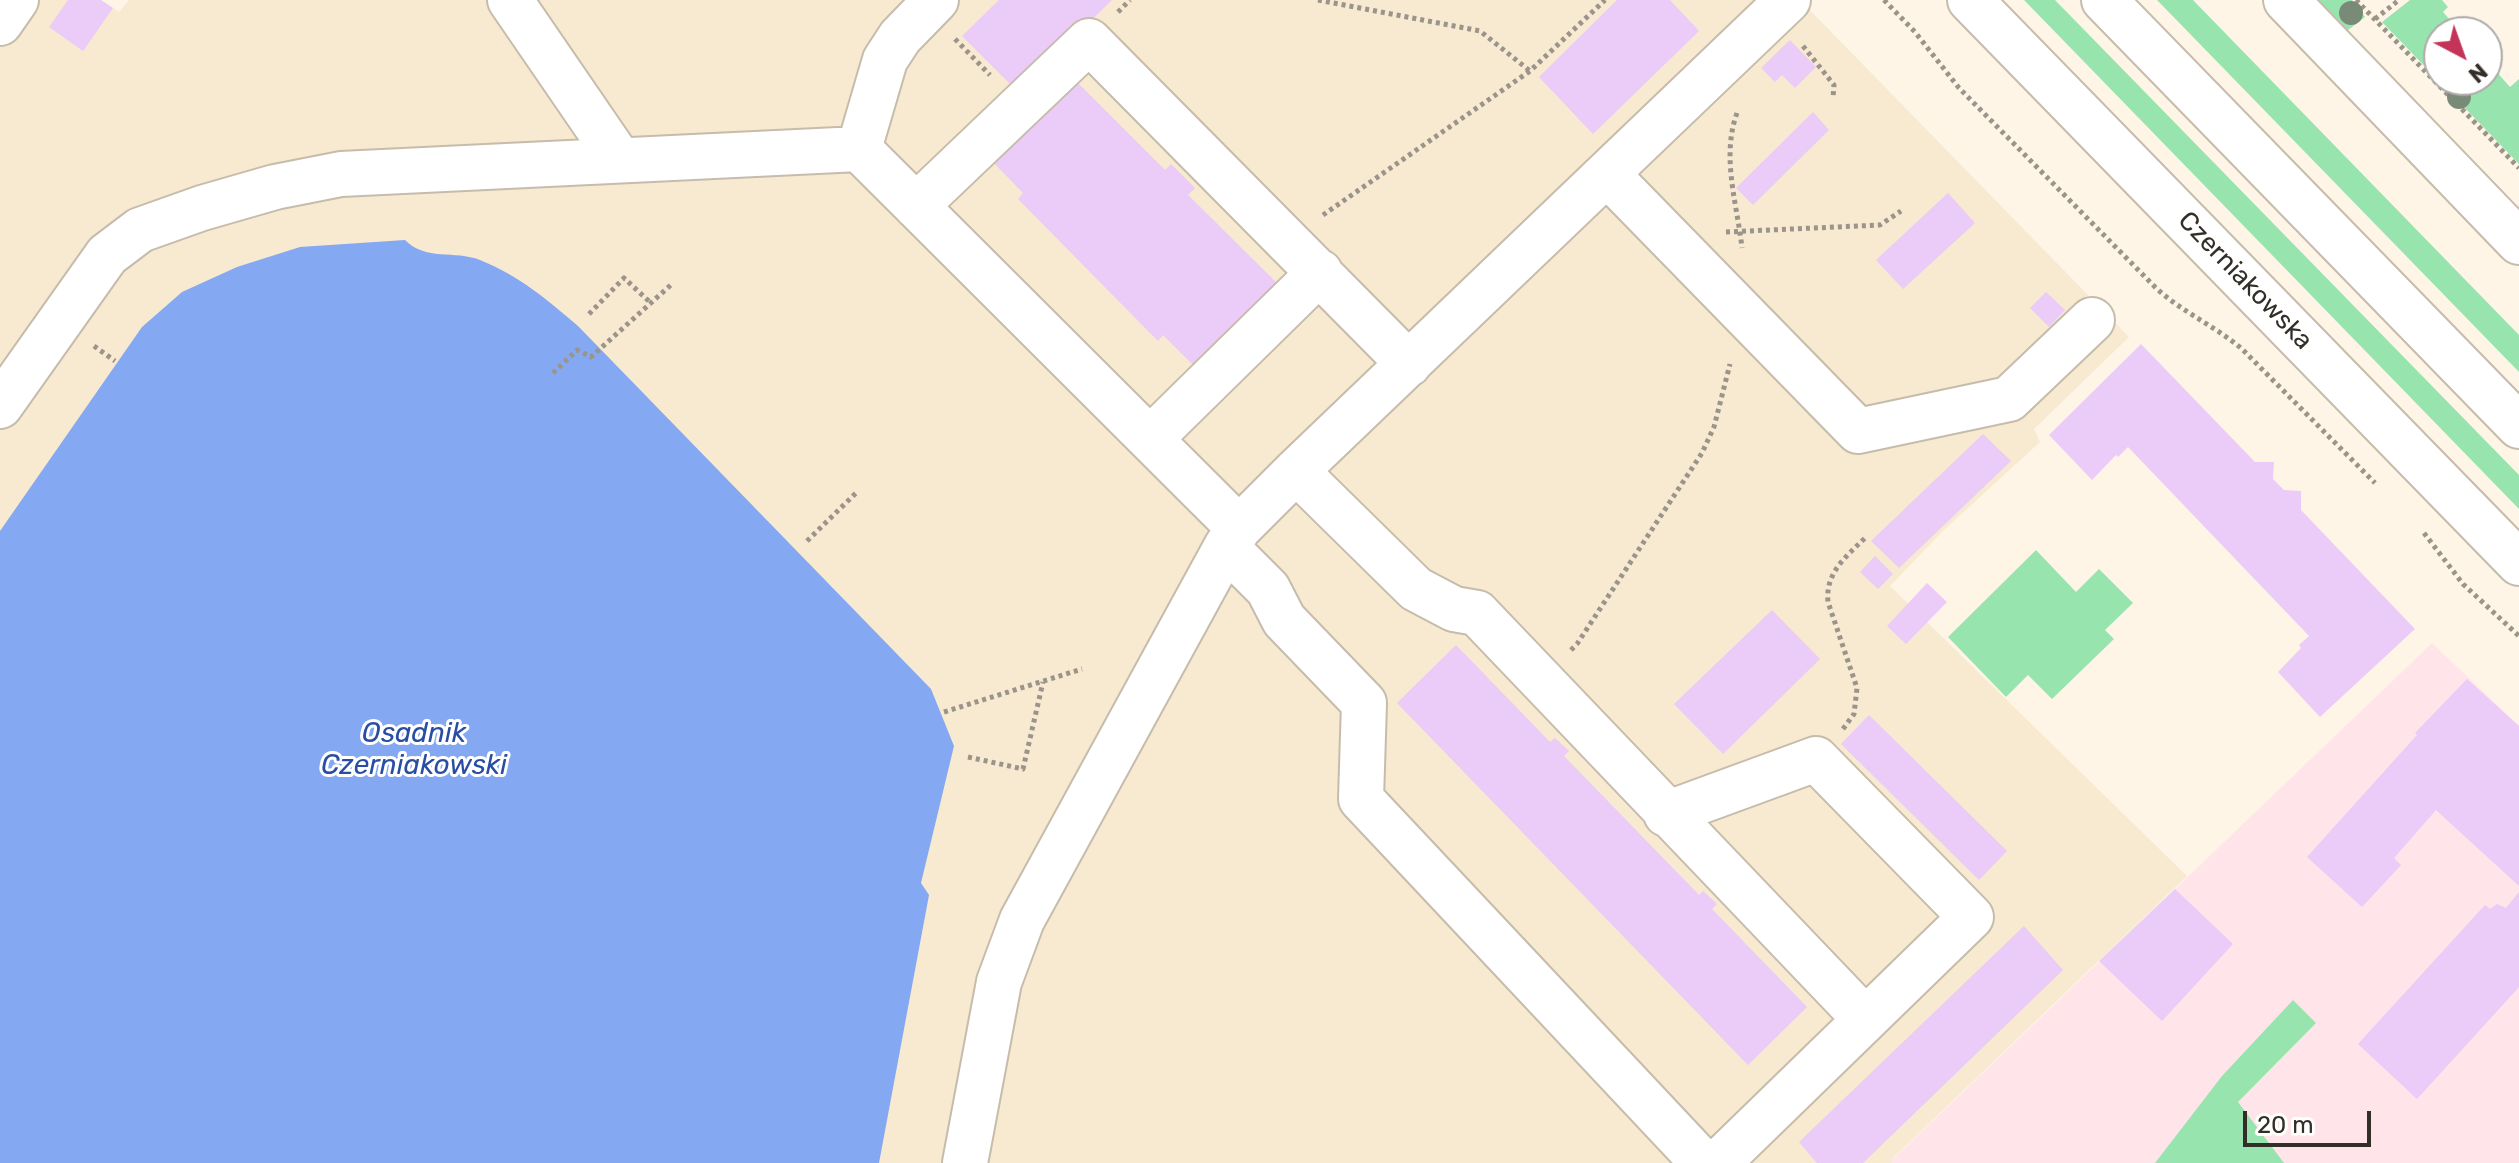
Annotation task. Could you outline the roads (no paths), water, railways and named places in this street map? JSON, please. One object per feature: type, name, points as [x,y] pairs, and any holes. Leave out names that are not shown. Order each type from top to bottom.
[{"type":"main road","points":[[0,23],[16,0]]},
{"type":"main road","points":[[510,0],[619,159]]},
{"type":"main road","name":"Czerniakowska","points":[[1970,0],[2519,563]]},
{"type":"main road","points":[[2104,0],[2519,426]]},
{"type":"main road","points":[[2286,0],[2519,242]]},
{"type":"main road","points":[[859,149],[885,60],[900,37],[932,5]]},
{"type":"main road","points":[[965,1163],[999,982],[1022,920],[1233,538],[1296,471],[1607,174],[1772,5]]},
{"type":"main road","points":[[916,206],[1089,41],[1409,364]]},
{"type":"main road","points":[[0,406],[107,255],[140,230],[202,208],[275,187],[341,174],[859,149],[1150,439],[1233,538],[1268,589],[1284,620],[1364,703],[1361,799],[1703,1163]]},
{"type":"main road","points":[[1607,174],[1858,431],[2009,399],[2092,320]]},
{"type":"main road","points":[[1150,439],[1306,258]]},
{"type":"main road","points":[[1296,471],[1416,589],[1454,609],[1477,613],[1865,1019]]},
{"type":"main road","points":[[1666,814],[1816,759],[1971,917],[1718,1163]]},
{"type":"water","name":"Osadnik Czerniakowski","points":[[405,240],[422,251],[480,260],[508,274],[555,306],[578,326],[931,689],[954,746],[921,883],[929,895],[879,1163],[0,1163],[0,531],[142,327],[182,292],[237,267],[300,247]]}]
